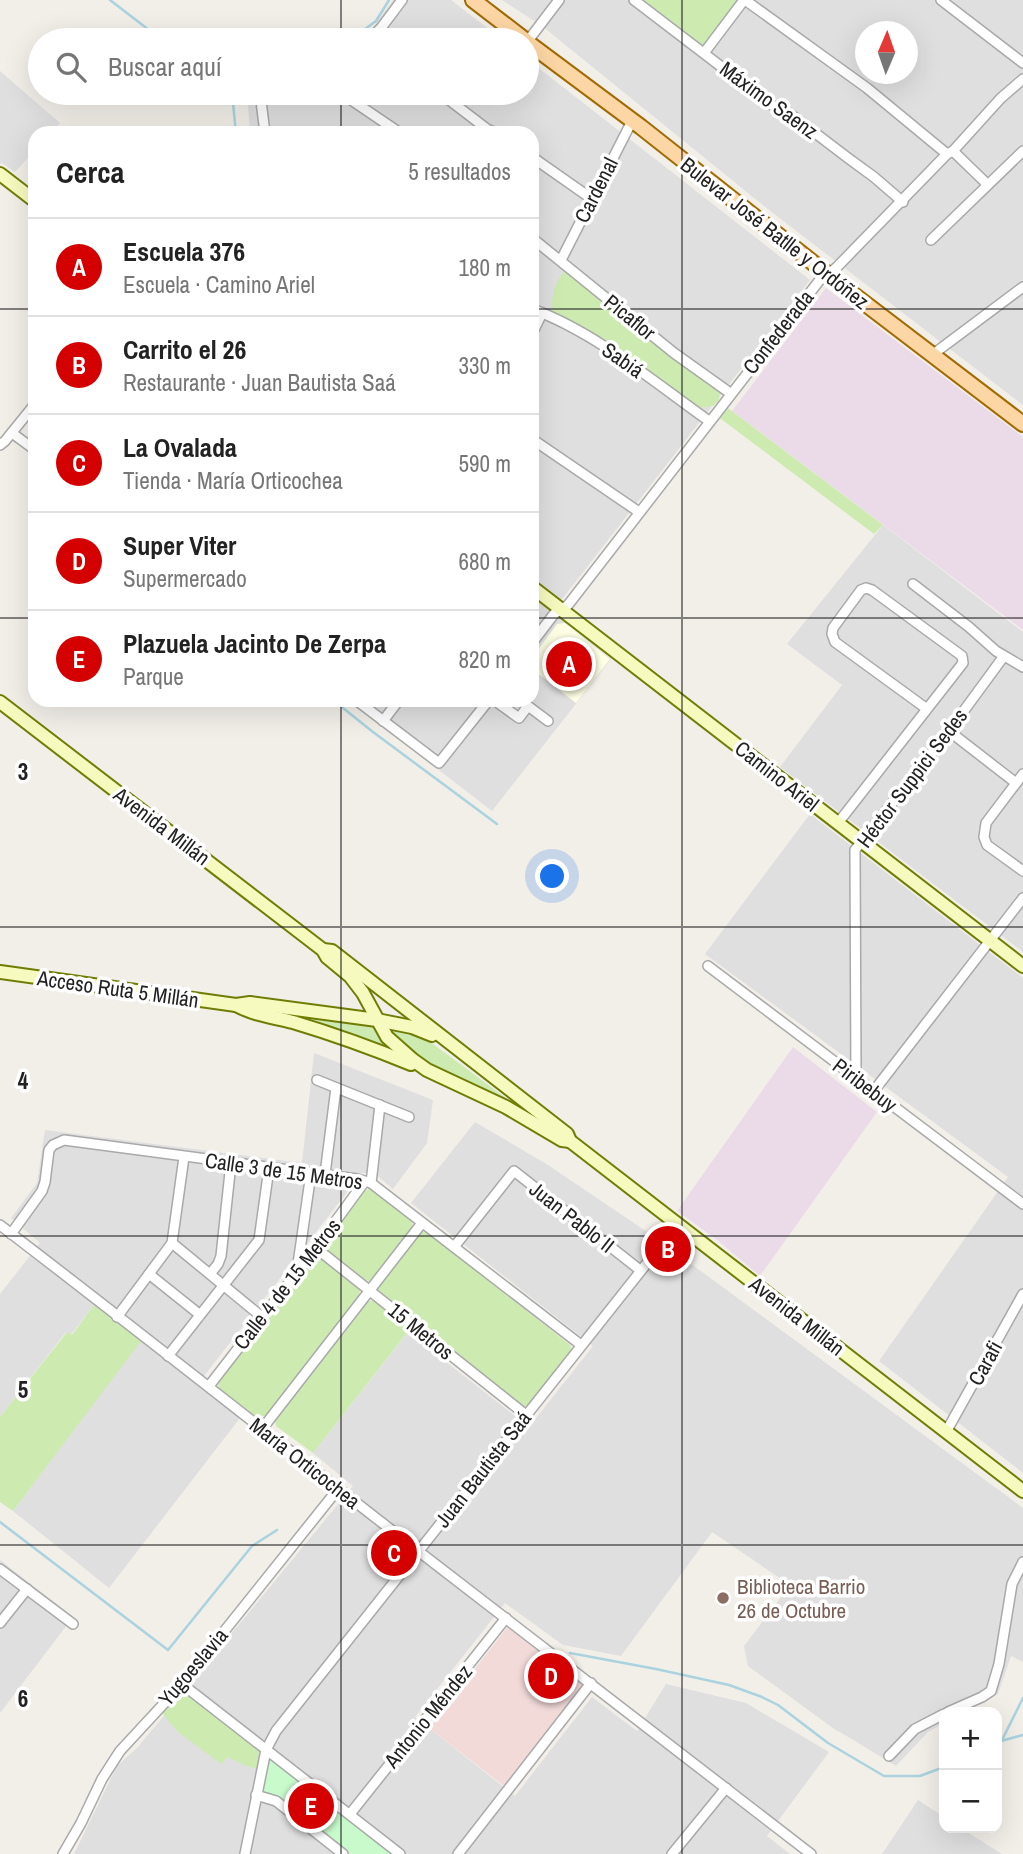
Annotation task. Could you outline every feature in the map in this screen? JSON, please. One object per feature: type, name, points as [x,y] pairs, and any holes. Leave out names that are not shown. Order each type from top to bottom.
[{"type":"main road","name":"Bulevar José Batlle y Ordóñez","points":[[473,0],[509,28]]},
{"type":"main road","name":"Bulevar José Batlle y Ordóñez","points":[[539,51],[1023,424]]},
{"type":"main road","points":[[0,174],[28,196]]},
{"type":"main road","name":"Camino Ariel","points":[[539,592],[1023,966]]},
{"type":"main road","name":"Avenida Millán","points":[[0,702],[323,950],[363,993],[387,1037],[399,1049],[427,1070],[506,1107],[570,1142],[1023,1491]]},
{"type":"main road","name":"Avenida Millán","points":[[323,950],[332,951],[567,1134],[570,1142]]},
{"type":"main road","name":"Acceso Ruta 5 Millán","points":[[0,972],[236,1005],[250,1003],[377,1020],[412,1027],[454,1046]]},
{"type":"main road","name":"Acceso Ruta 5 Millán","points":[[236,1005],[247,1011],[352,1041],[427,1070]]},
{"type":"street","points":[[381,28],[402,0]]},
{"type":"street","points":[[536,28],[559,0]]},
{"type":"street","name":"Máximo Saenz","points":[[635,0],[770,104],[789,113],[874,177],[902,202]]},
{"type":"street","points":[[704,53],[745,0],[867,88],[987,184]]},
{"type":"street","points":[[941,0],[1023,63]]},
{"type":"street","name":"Confederada","points":[[539,634],[554,614],[568,605],[819,281],[838,267],[1001,97],[1023,79]]},
{"type":"street","points":[[262,105],[264,126]]},
{"type":"street","points":[[359,105],[390,126]]},
{"type":"street","points":[[455,105],[482,126]]},
{"type":"street","name":"Cardenal","points":[[561,260],[632,121]]},
{"type":"street","points":[[931,240],[1023,151]]},
{"type":"street","points":[[539,162],[592,199]]},
{"type":"street","name":"Picaflor","points":[[539,243],[674,353],[730,393]]},
{"type":"street","points":[[932,355],[1023,287]]},
{"type":"street","name":"Sabiá","points":[[539,312],[593,339],[709,421]]},
{"type":"street","points":[[0,445],[28,413]]},
{"type":"street","points":[[12,433],[28,445]]},
{"type":"street","points":[[539,444],[639,512]]},
{"type":"street","points":[[913,584],[1004,656],[1023,667]]},
{"type":"street","points":[[838,824],[963,663],[962,656],[872,590],[861,590],[833,628],[835,642],[927,709]]},
{"type":"street","name":"Héctor Suppici Sedes","points":[[856,1079],[855,850],[949,732],[1004,656]]},
{"type":"street","points":[[365,707],[439,763],[486,707]]},
{"type":"street","points":[[383,721],[394,707]]},
{"type":"street","points":[[502,707],[519,718],[527,707]]},
{"type":"street","points":[[529,707],[548,721]]},
{"type":"street","points":[[949,732],[1016,783]]},
{"type":"street","points":[[1023,774],[986,823],[984,834],[987,845],[1023,871]]},
{"type":"street","points":[[873,1092],[1023,898]]},
{"type":"street","name":"Piribebuy","points":[[708,966],[1023,1204]]},
{"type":"street","points":[[317,1080],[409,1117]]},
{"type":"street","points":[[325,1174],[337,1088]]},
{"type":"street","points":[[368,1182],[380,1105]]},
{"type":"street","name":"Calle 3 de 15 Metros","points":[[11,1234],[42,1191],[49,1150],[58,1141],[64,1140],[311,1172],[368,1182],[581,1345]]},
{"type":"street","points":[[117,1317],[172,1243],[184,1157]]},
{"type":"street","points":[[210,1274],[221,1256],[232,1163]]},
{"type":"street","points":[[168,1356],[259,1240],[269,1168]]},
{"type":"street","name":"Juan Pablo II","points":[[454,1247],[514,1171],[640,1270]]},
{"type":"street","points":[[297,1272],[311,1172]]},
{"type":"street","name":"Calle 4 de 15 Metros","points":[[209,1386],[368,1182]]},
{"type":"street","points":[[262,1429],[422,1223]]},
{"type":"street","name":"Juan Bautista Saá","points":[[245,1854],[266,1750],[276,1731],[678,1224]]},
{"type":"street","name":"María Orticochea","points":[[0,1225],[418,1552],[811,1854]]},
{"type":"street","points":[[172,1243],[262,1317]]},
{"type":"street","name":"15 Metros","points":[[316,1248],[526,1415]]},
{"type":"street","points":[[149,1274],[199,1314]]},
{"type":"street","name":"Carafi","points":[[946,1432],[1023,1294]]},
{"type":"street","name":"Yugoeslavia","points":[[63,1854],[102,1779],[120,1751],[182,1684],[338,1489]]},
{"type":"street","points":[[960,1707],[991,1691],[999,1664],[1012,1584],[1023,1562]]},
{"type":"street","points":[[0,1569],[73,1624]]},
{"type":"street","points":[[0,1623],[27,1589]]},
{"type":"street","name":"Antonio Méndez","points":[[350,1814],[506,1618]]},
{"type":"street","points":[[458,1854],[591,1683]]},
{"type":"street","points":[[182,1684],[400,1854]]},
{"type":"street","points":[[889,1756],[915,1729],[939,1717]]},
{"type":"street","points":[[672,1854],[726,1788]]},
{"type":"street","points":[[256,1795],[276,1801],[343,1854]]},
{"type":"shaded area","points":[[393,0],[451,0],[487,28],[373,28]]},
{"type":"shaded area","points":[[502,0],[1023,0],[1023,405],[769,210],[542,26]]},
{"type":"shaded area","points":[[539,68],[810,280],[563,598],[550,611],[611,659],[492,811],[357,707],[539,707],[539,126],[249,126],[248,105],[539,105]]},
{"type":"shaded area","points":[[0,71],[28,95],[28,105],[39,105],[60,123],[57,126],[28,126],[28,158],[15,172],[0,164]]},
{"type":"shaded area","points":[[826,288],[1023,437],[1023,630],[732,411]]},
{"type":"shaded area","points":[[883,525],[1023,632],[1023,952],[780,767],[842,685],[787,644]]},
{"type":"shaded area","points":[[565,623],[610,659],[576,703],[539,674],[539,648],[557,624]]},
{"type":"shaded area","points":[[810,814],[1023,978],[1023,1473],[879,1361],[1008,1177],[705,954]]},
{"type":"shaded area","points":[[793,1047],[877,1112],[760,1276],[677,1211]]},
{"type":"shaded area","points":[[314,1053],[433,1100],[427,1143],[393,1189],[376,1175],[362,1173],[197,1385],[240,1418],[109,1588],[13,1511],[140,1341],[94,1305],[71,1335],[66,1332],[0,1417],[0,1294],[40,1243],[11,1218],[37,1183],[45,1130],[302,1163]]},
{"type":"shaded area","points":[[475,1122],[548,1165],[656,1238],[1023,1508],[1023,1662],[1011,1656],[998,1694],[973,1707],[939,1707],[939,1726],[928,1732],[896,1766],[837,1731],[748,1666],[744,1646],[790,1585],[712,1532],[621,1656],[563,1645],[505,1603],[415,1717],[515,1796],[592,1697],[637,1731],[666,1684],[746,1703],[829,1752],[767,1836],[790,1854],[74,1854],[117,1766],[138,1747],[353,1486],[313,1453],[408,1332],[529,1427],[593,1346],[411,1203]]},
{"type":"shaded area","points":[[0,1560],[73,1617],[0,1713]]},
{"type":"shaded area","points":[[509,1625],[584,1684],[504,1786],[429,1728]]},
{"type":"shaded area","points":[[918,1800],[939,1814],[939,1833],[969,1833],[1002,1854],[882,1854]]},
{"type":"green space","points":[[638,0],[739,0],[702,46]]},
{"type":"green space","points":[[565,271],[717,389],[720,392],[719,400],[713,406],[697,408],[582,328],[553,313],[554,290]]},
{"type":"green space","points":[[725,406],[883,525],[874,534],[717,416]]},
{"type":"green space","points":[[255,1009],[375,1025],[401,1055]]},
{"type":"green space","points":[[384,1026],[429,1041],[529,1115],[473,1084],[413,1056]]},
{"type":"green space","points":[[369,1189],[411,1219],[413,1228],[370,1281],[362,1280],[325,1249],[327,1238],[364,1191]]},
{"type":"green space","points":[[417,1233],[428,1233],[570,1345],[570,1354],[526,1406],[521,1405],[378,1292],[377,1287]]},
{"type":"green space","points":[[323,1258],[357,1287],[360,1290],[359,1295],[269,1412],[265,1416],[256,1417],[219,1390],[218,1381],[310,1260]]},
{"type":"green space","points":[[376,1301],[410,1329],[313,1453],[276,1426],[275,1421],[366,1302]]},
{"type":"green space","points":[[94,1305],[141,1341],[13,1511],[0,1502],[0,1417],[67,1332],[72,1335]]},
{"type":"green space","points":[[186,1691],[259,1749],[257,1769],[227,1757],[221,1764],[178,1732],[161,1712],[179,1693]]},
{"type":"green space","points":[[269,1757],[396,1854],[346,1854],[261,1790]]},
{"type":"waterway","points":[[110,0],[146,28]]},
{"type":"waterway","points":[[366,28],[376,21],[389,0]]},
{"type":"waterway","points":[[233,105],[235,126]]},
{"type":"waterway","points":[[342,707],[497,824]]},
{"type":"waterway","points":[[0,1522],[168,1650],[252,1546],[277,1530]]},
{"type":"waterway","points":[[570,1653],[729,1685],[762,1697],[778,1705],[828,1743],[884,1776],[920,1776],[939,1769]]},
{"type":"waterway","points":[[1002,1740],[1023,1698]]},
{"type":"waterway","points":[[1002,1741],[1023,1735]]},
{"type":"place","name":"Escuela 376","points":[[569,664]]},
{"type":"place","name":"Carrito el 26","points":[[668,1249]]},
{"type":"place","name":"La Ovalada","points":[[394,1553]]},
{"type":"place","name":"Biblioteca Barrio 26 de Octubre","points":[[723,1598]]},
{"type":"place","name":"Super Viter","points":[[551,1676]]},
{"type":"place","name":"Plazuela Jacinto De Zerpa","points":[[311,1806]]}]
